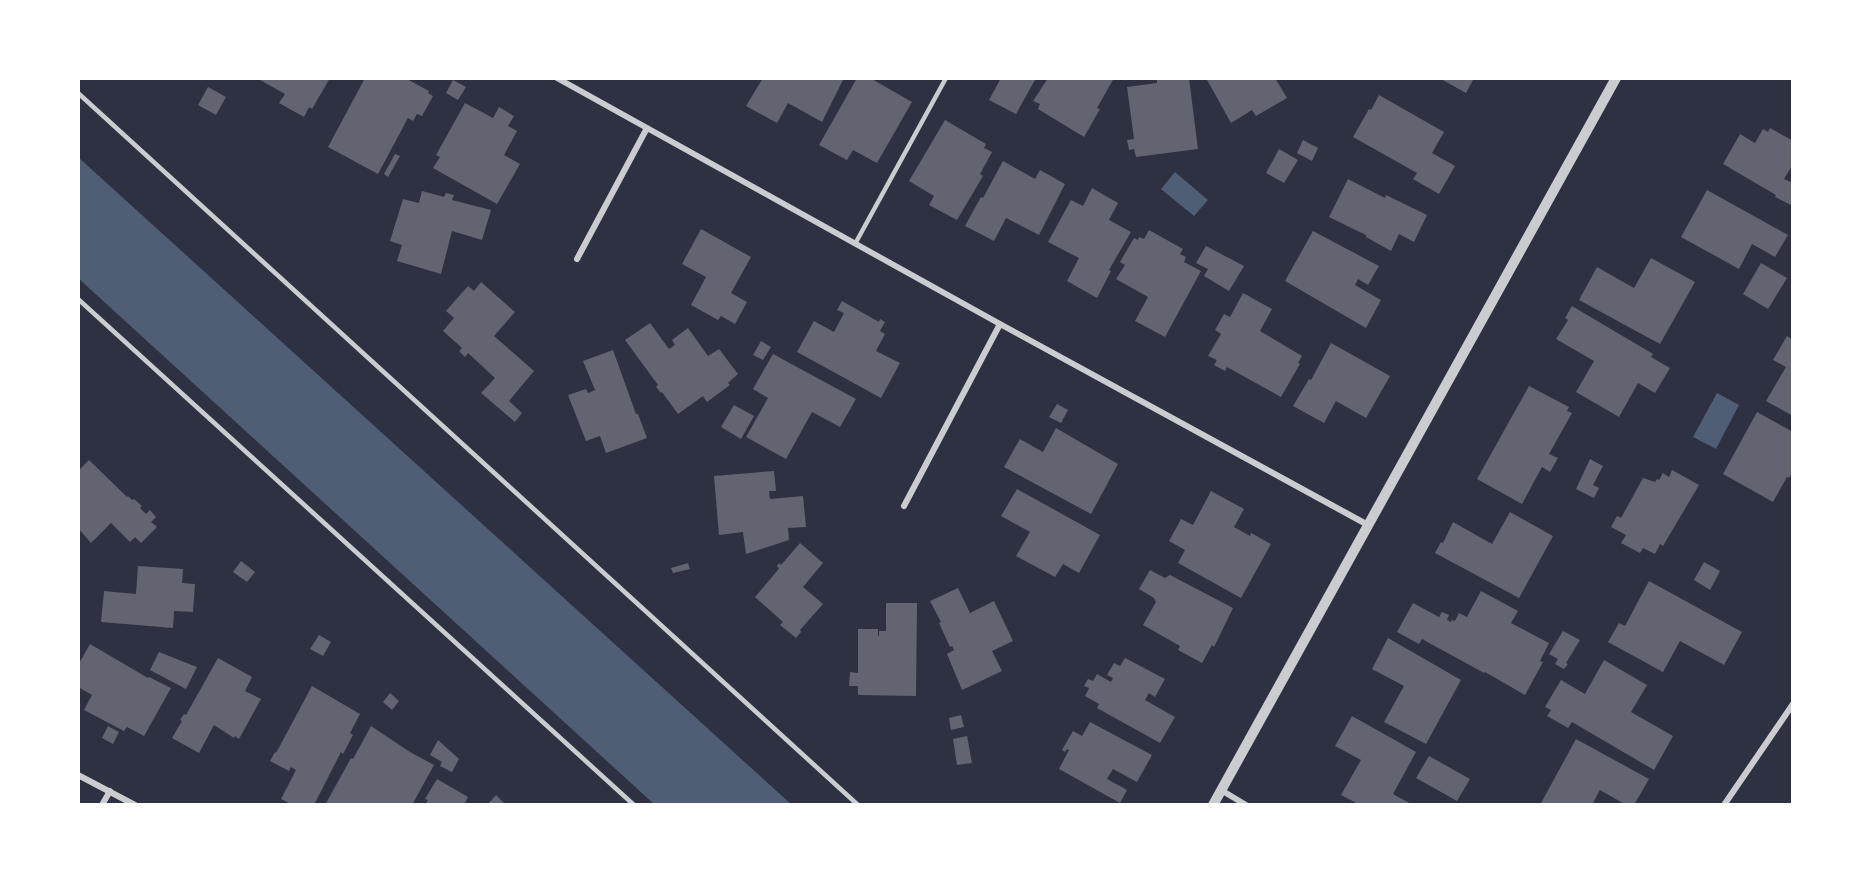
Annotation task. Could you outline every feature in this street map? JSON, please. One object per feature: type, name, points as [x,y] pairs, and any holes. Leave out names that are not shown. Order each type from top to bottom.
[{"type":"street","points":[[557,78],[1368,525]]},
{"type":"street","points":[[1213,805],[1616,78]]},
{"type":"street","points":[[577,259],[647,128]]},
{"type":"street","points":[[904,506],[1000,324]]},
{"type":"street","points":[[1724,805],[1793,704]]},
{"type":"street","points":[[78,775],[135,805]]},
{"type":"street","points":[[102,805],[110,790]]},
{"type":"street","points":[[1221,790],[1246,805]]},
{"type":"lane","points":[[855,244],[946,78]]},
{"type":"lane","points":[[78,93],[858,805]]},
{"type":"lane","points":[[78,298],[634,805]]},
{"type":"water","points":[[78,157],[792,805],[655,805],[78,278]]},
{"type":"water","points":[[1175,172],[1208,200],[1194,216],[1161,189]]},
{"type":"water","points":[[1717,393],[1739,405],[1716,449],[1693,437]]},
{"type":"building","points":[[261,78],[330,78],[312,109],[309,107],[304,117],[279,103],[285,94],[260,80]]},
{"type":"building","points":[[365,78],[405,78],[429,91],[428,93],[433,96],[422,116],[417,114],[413,121],[408,118],[378,174],[328,147]]},
{"type":"building","points":[[763,78],[844,78],[822,122],[788,103],[777,123],[746,106]]},
{"type":"building","points":[[857,78],[870,78],[912,102],[877,163],[853,150],[847,160],[819,145]]},
{"type":"building","points":[[1001,78],[1036,78],[1016,114],[989,100]]},
{"type":"building","points":[[1048,78],[1114,78],[1084,137],[1038,109],[1040,104],[1033,101]]},
{"type":"building","points":[[1157,78],[1189,78],[1198,149],[1136,157],[1134,149],[1129,150],[1127,140],[1134,139],[1127,87],[1157,83]]},
{"type":"building","points":[[1206,78],[1275,78],[1287,98],[1256,116],[1252,110],[1231,123]]},
{"type":"building","points":[[1439,78],[1474,78],[1466,93]]},
{"type":"building","points":[[453,80],[466,87],[458,100],[446,93]]},
{"type":"building","points":[[208,87],[226,97],[216,115],[198,105]]},
{"type":"building","points":[[1379,95],[1444,132],[1432,153],[1455,166],[1439,194],[1413,179],[1417,173],[1353,137]]},
{"type":"building","points":[[465,103],[493,118],[499,107],[514,116],[508,126],[517,131],[504,155],[520,164],[497,204],[433,168],[440,157],[436,155]]},
{"type":"building","points":[[945,120],[986,144],[984,148],[992,152],[980,174],[983,176],[957,220],[929,205],[934,196],[909,181]]},
{"type":"building","points":[[1770,128],[1793,141],[1793,164],[1784,179],[1793,183],[1793,206],[1723,164],[1740,134],[1755,143],[1763,129],[1768,132]]},
{"type":"building","points":[[1303,140],[1318,148],[1312,161],[1297,153]]},
{"type":"building","points":[[1279,149],[1298,160],[1284,183],[1266,173]]},
{"type":"building","points":[[395,154],[400,156],[388,177],[384,174]]},
{"type":"building","points":[[1003,161],[1035,179],[1040,170],[1065,184],[1039,235],[1006,218],[994,241],[965,226]]},
{"type":"building","points":[[1348,179],[1385,198],[1386,195],[1427,215],[1414,242],[1399,234],[1391,251],[1366,235],[1329,217]]},
{"type":"building","points":[[1092,188],[1118,203],[1109,220],[1131,232],[1109,270],[1111,271],[1097,298],[1067,281],[1079,258],[1048,242],[1071,200],[1083,206]]},
{"type":"building","points":[[1707,190],[1788,235],[1775,257],[1752,244],[1739,269],[1681,237]]},
{"type":"building","points":[[422,191],[444,197],[446,193],[454,195],[452,200],[491,210],[482,240],[452,231],[441,274],[397,261],[402,245],[390,241],[403,199],[419,203]]},
{"type":"building","points":[[701,229],[751,257],[731,293],[747,302],[735,324],[721,316],[718,320],[691,305],[706,277],[682,264]]},
{"type":"building","points":[[1149,230],[1183,249],[1180,254],[1186,257],[1184,262],[1201,271],[1165,337],[1135,321],[1148,297],[1116,279],[1125,265],[1120,262],[1134,238],[1144,239]]},
{"type":"building","points":[[1313,231],[1379,266],[1368,285],[1358,279],[1355,285],[1381,300],[1366,328],[1285,281]]},
{"type":"building","points":[[1206,246],[1244,266],[1229,291],[1204,276],[1208,269],[1196,263]]},
{"type":"building","points":[[1651,258],[1695,282],[1660,344],[1579,300],[1597,267],[1634,288]]},
{"type":"building","points":[[1761,263],[1787,278],[1768,309],[1743,294]]},
{"type":"building","points":[[481,282],[515,312],[494,336],[534,371],[509,401],[522,413],[515,422],[481,393],[495,378],[468,353],[465,357],[459,351],[462,348],[443,331],[454,318],[446,311],[468,286],[474,291]]},
{"type":"building","points":[[1243,293],[1272,309],[1260,331],[1302,356],[1298,363],[1300,364],[1281,397],[1227,367],[1225,371],[1214,365],[1217,360],[1208,356],[1221,334],[1215,330],[1224,314],[1230,317]]},
{"type":"building","points":[[842,301],[879,322],[880,319],[885,322],[880,331],[885,334],[876,351],[900,363],[881,398],[797,352],[814,321],[834,332],[844,313],[837,310]]},
{"type":"building","points":[[1572,306],[1653,354],[1651,357],[1670,368],[1655,393],[1638,383],[1619,417],[1576,392],[1594,361],[1556,339],[1568,320],[1565,318]]},
{"type":"building","points":[[650,323],[669,349],[675,345],[672,340],[688,328],[708,356],[719,349],[738,374],[728,383],[730,385],[707,402],[703,396],[678,414],[656,387],[658,385],[625,340]]},
{"type":"building","points":[[1787,336],[1793,340],[1793,416],[1766,401],[1786,367],[1773,360]]},
{"type":"building","points":[[761,341],[771,347],[763,360],[753,355]]},
{"type":"building","points":[[1331,343],[1390,376],[1366,418],[1336,401],[1324,423],[1293,406],[1309,379],[1311,380]]},
{"type":"building","points":[[613,350],[647,438],[606,453],[600,436],[586,441],[568,395],[586,389],[588,393],[595,390],[583,361]]},
{"type":"building","points":[[773,354],[856,399],[840,427],[812,412],[786,459],[746,437],[768,398],[753,389]]},
{"type":"building","points":[[1529,386],[1569,407],[1567,411],[1572,413],[1549,454],[1558,458],[1550,472],[1542,467],[1522,504],[1477,479]]},
{"type":"building","points":[[1057,404],[1068,410],[1061,423],[1049,417]]},
{"type":"building","points":[[734,405],[754,416],[741,439],[721,427]]},
{"type":"building","points":[[1757,412],[1793,432],[1793,471],[1773,502],[1723,474]]},
{"type":"building","points":[[1056,428],[1118,464],[1091,514],[1004,467],[1020,439],[1043,452]]},
{"type":"building","points":[[1590,459],[1603,466],[1593,485],[1599,488],[1594,498],[1576,489]]},
{"type":"building","points":[[89,460],[127,497],[134,499],[142,506],[140,508],[146,514],[150,510],[156,517],[151,522],[157,527],[141,543],[135,537],[130,542],[111,523],[91,543],[78,528],[78,471]]},
{"type":"building","points":[[1672,470],[1699,485],[1663,546],[1660,544],[1655,554],[1643,548],[1640,553],[1621,543],[1626,535],[1611,527],[1617,516],[1621,518],[1643,478],[1655,482],[1663,473],[1669,477]]},
{"type":"building","points":[[774,471],[776,491],[769,491],[770,499],[803,496],[806,527],[788,528],[789,540],[746,554],[743,532],[719,535],[714,476]]},
{"type":"building","points":[[1017,489],[1100,535],[1079,573],[1063,564],[1055,577],[1016,556],[1030,532],[1001,516]]},
{"type":"building","points":[[1211,491],[1244,509],[1234,527],[1271,544],[1241,598],[1178,563],[1185,550],[1169,541],[1181,519],[1193,525]]},
{"type":"building","points":[[1510,512],[1553,536],[1519,598],[1435,553],[1441,542],[1443,543],[1453,522],[1492,544]]},
{"type":"building","points":[[800,543],[823,563],[803,587],[823,604],[800,630],[796,638],[780,625],[783,622],[755,597],[777,571],[779,563],[781,565]]},
{"type":"building","points":[[241,561],[255,572],[247,582],[233,572]]},
{"type":"building","points":[[1704,562],[1720,571],[1710,590],[1694,580]]},
{"type":"building","points":[[688,563],[690,569],[673,573],[671,568]]},
{"type":"building","points":[[138,566],[183,569],[182,583],[195,584],[193,612],[174,611],[173,628],[101,622],[104,591],[136,594]]},
{"type":"building","points":[[1150,570],[1165,578],[1170,575],[1233,608],[1214,647],[1212,645],[1202,663],[1178,650],[1180,646],[1143,625],[1156,602],[1154,598],[1139,589]]},
{"type":"building","points":[[1649,581],[1742,632],[1724,665],[1680,641],[1663,672],[1608,642],[1619,623],[1625,626]]},
{"type":"building","points":[[958,588],[970,613],[994,601],[1013,641],[992,651],[1002,671],[962,690],[947,654],[954,650],[952,646],[950,647],[930,601]]},
{"type":"building","points":[[1481,591],[1518,611],[1511,623],[1549,643],[1540,661],[1543,662],[1525,695],[1422,639],[1419,644],[1397,632],[1413,603],[1439,617],[1442,612],[1449,615],[1447,620],[1451,622],[1455,621],[1459,613],[1467,617]]},
{"type":"building","points":[[886,603],[917,603],[916,696],[858,695],[858,686],[849,686],[850,672],[858,673],[858,629],[878,629],[878,636],[879,631],[886,631]]},
{"type":"building","points":[[1563,631],[1580,640],[1564,669],[1555,664],[1558,659],[1549,654]]},
{"type":"building","points":[[319,635],[331,642],[323,656],[310,649]]},
{"type":"building","points":[[1388,638],[1461,680],[1426,744],[1384,722],[1404,686],[1372,669]]},
{"type":"building","points":[[90,644],[148,678],[171,688],[144,736],[127,727],[124,731],[84,710],[92,695],[78,687],[78,665]]},
{"type":"building","points":[[159,652],[197,667],[186,689],[150,670]]},
{"type":"building","points":[[218,658],[252,677],[245,691],[261,699],[239,739],[214,725],[199,753],[172,738],[182,721],[180,720],[184,714],[186,715]]},
{"type":"building","points":[[1125,658],[1165,679],[1155,697],[1149,693],[1145,700],[1175,717],[1160,743],[1097,708],[1099,704],[1085,696],[1089,688],[1084,686],[1088,679],[1093,681],[1097,674],[1111,682],[1113,678],[1107,675],[1114,663],[1120,666]]},
{"type":"building","points":[[1604,660],[1647,685],[1631,712],[1673,736],[1654,770],[1572,722],[1568,728],[1547,716],[1551,710],[1545,707],[1561,680],[1585,694]]},
{"type":"building","points":[[312,686],[360,714],[350,733],[353,735],[343,754],[341,752],[314,805],[293,805],[281,799],[296,770],[291,767],[289,771],[270,761]]},
{"type":"building","points":[[390,693],[399,701],[392,710],[383,702]]},
{"type":"building","points":[[961,715],[964,727],[951,730],[949,718]]},
{"type":"building","points":[[1352,716],[1416,752],[1393,794],[1413,805],[1360,805],[1341,795],[1361,760],[1335,746]]},
{"type":"building","points":[[1090,722],[1152,755],[1137,782],[1113,769],[1107,779],[1127,790],[1120,803],[1059,769],[1069,750],[1065,752],[1062,750],[1073,731],[1082,736]]},
{"type":"building","points":[[108,726],[119,732],[113,744],[102,738]]},
{"type":"building","points":[[371,726],[434,765],[412,805],[325,805],[351,758],[353,759]]},
{"type":"building","points":[[967,736],[972,763],[957,765],[953,739]]},
{"type":"building","points":[[1576,739],[1649,779],[1634,805],[1626,805],[1600,790],[1592,805],[1545,805],[1541,803]]},
{"type":"building","points":[[438,740],[459,759],[452,772],[440,766],[442,762],[430,755]]},
{"type":"building","points":[[1429,756],[1470,779],[1457,801],[1416,778]]},
{"type":"building","points":[[437,779],[468,797],[464,805],[425,805],[428,800],[425,799]]},
{"type":"building","points":[[496,795],[506,805],[487,805]]}]
